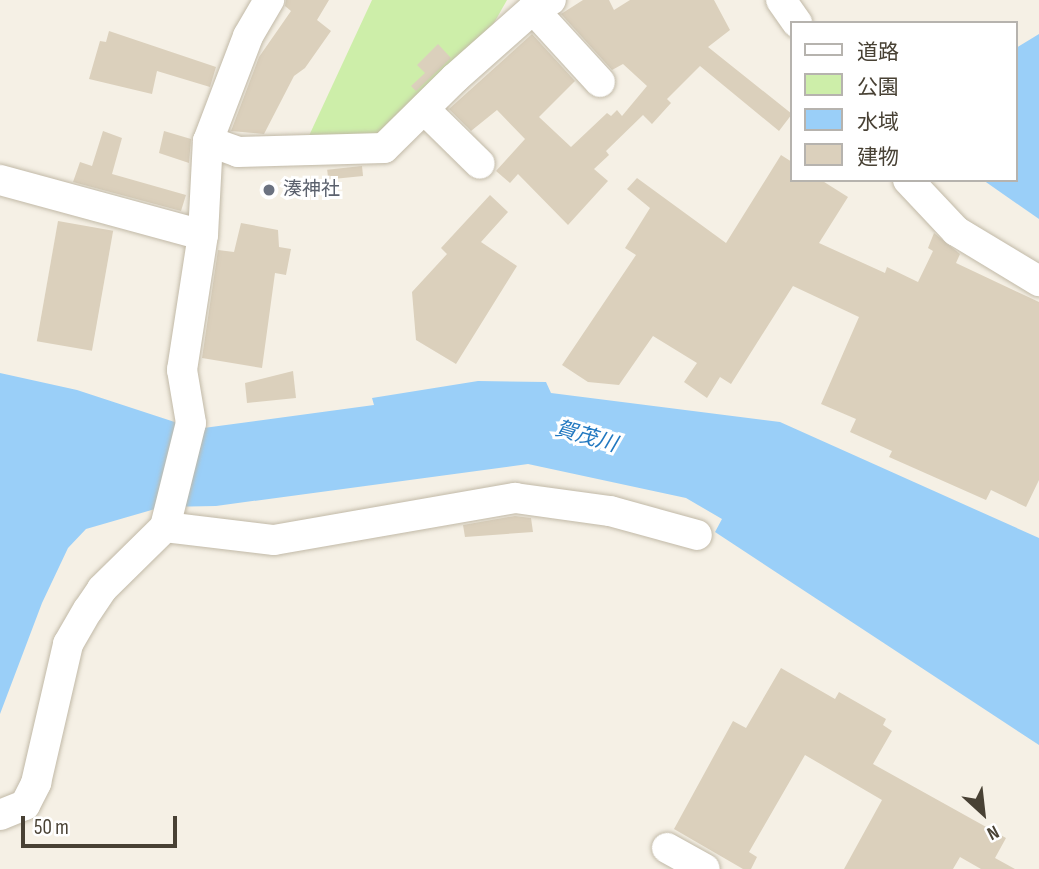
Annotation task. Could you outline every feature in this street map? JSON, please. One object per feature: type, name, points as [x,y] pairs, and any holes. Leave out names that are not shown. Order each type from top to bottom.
[{"type":"street","points":[[0,815],[25,805],[36,783],[68,644],[102,589],[167,517],[191,423],[182,370],[203,235],[208,141],[248,36],[269,0]]},
{"type":"street","points":[[781,0],[796,21]]},
{"type":"street","points":[[208,141],[237,152],[384,148],[542,4],[600,82]]},
{"type":"street","points":[[424,109],[480,164]]},
{"type":"street","points":[[0,180],[203,235]]},
{"type":"street","points":[[910,182],[956,230],[1039,281]]},
{"type":"street","points":[[167,517],[274,540],[515,498],[610,511],[697,535]]},
{"type":"street","points":[[667,848],[705,869]]},
{"type":"green space","points":[[372,0],[507,0],[486,37],[384,141],[301,153]]},
{"type":"water","points":[[1039,34],[1039,219],[986,182],[1018,182],[1018,47]]},
{"type":"water","name":"賀茂川","points":[[0,373],[77,390],[196,429],[374,405],[372,398],[478,381],[546,382],[551,393],[780,422],[1039,538],[1039,745],[715,532],[722,519],[686,498],[528,464],[216,506],[162,507],[86,529],[68,548],[42,603],[0,714]]},
{"type":"building","points":[[286,0],[329,0],[317,20],[331,31],[305,68],[294,76],[264,134],[231,131],[259,57],[291,11],[285,6]]},
{"type":"building","points":[[583,0],[609,0],[614,10],[630,0],[714,0],[730,30],[708,47],[790,112],[790,117],[779,131],[700,66],[667,99],[671,103],[652,124],[643,115],[606,151],[609,155],[594,169],[608,181],[568,225],[518,174],[510,183],[496,171],[525,139],[497,110],[471,131],[449,109],[532,34],[575,81],[539,117],[571,147],[607,113],[611,116],[617,110],[622,116],[647,86],[623,64],[612,70],[561,14]]},
{"type":"building","points":[[109,31],[216,67],[210,87],[157,71],[152,94],[89,79],[100,41],[106,42]]},
{"type":"building","points":[[438,44],[451,58],[416,91],[411,86],[425,73],[417,65]]},
{"type":"building","points":[[103,131],[122,138],[112,174],[186,195],[181,211],[73,182],[80,162],[92,166]]},
{"type":"building","points":[[164,131],[191,139],[189,163],[159,153]]},
{"type":"building","points":[[781,155],[790,161],[790,182],[824,182],[848,197],[819,243],[885,273],[887,267],[918,282],[933,251],[928,248],[934,233],[960,254],[956,263],[1039,302],[1039,480],[1026,507],[991,490],[986,500],[889,457],[892,451],[850,432],[856,419],[821,404],[859,317],[793,286],[731,384],[720,377],[707,398],[684,382],[697,363],[653,336],[619,385],[588,382],[562,365],[636,255],[625,248],[650,208],[627,189],[637,178],[726,243]]},
{"type":"building","points":[[362,166],[363,176],[328,180],[327,170]]},
{"type":"building","points":[[490,195],[508,212],[481,242],[517,266],[456,364],[416,340],[412,292],[447,254],[441,248]]},
{"type":"building","points":[[58,221],[113,231],[92,351],[37,341]]},
{"type":"building","points":[[241,223],[278,230],[279,247],[291,249],[286,275],[275,273],[262,368],[202,358],[218,250],[234,252]]},
{"type":"building","points":[[293,371],[296,398],[247,403],[245,383]]},
{"type":"building","points":[[515,516],[531,518],[533,532],[465,537],[463,525]]},
{"type":"building","points":[[781,668],[835,699],[839,692],[886,719],[883,725],[892,731],[873,764],[1006,838],[995,858],[1015,869],[981,869],[960,857],[953,869],[844,869],[882,800],[805,755],[749,852],[757,857],[751,869],[743,869],[674,829],[733,721],[746,728]]},
{"type":"place","name":"湊神社","points":[[269,190]]}]
